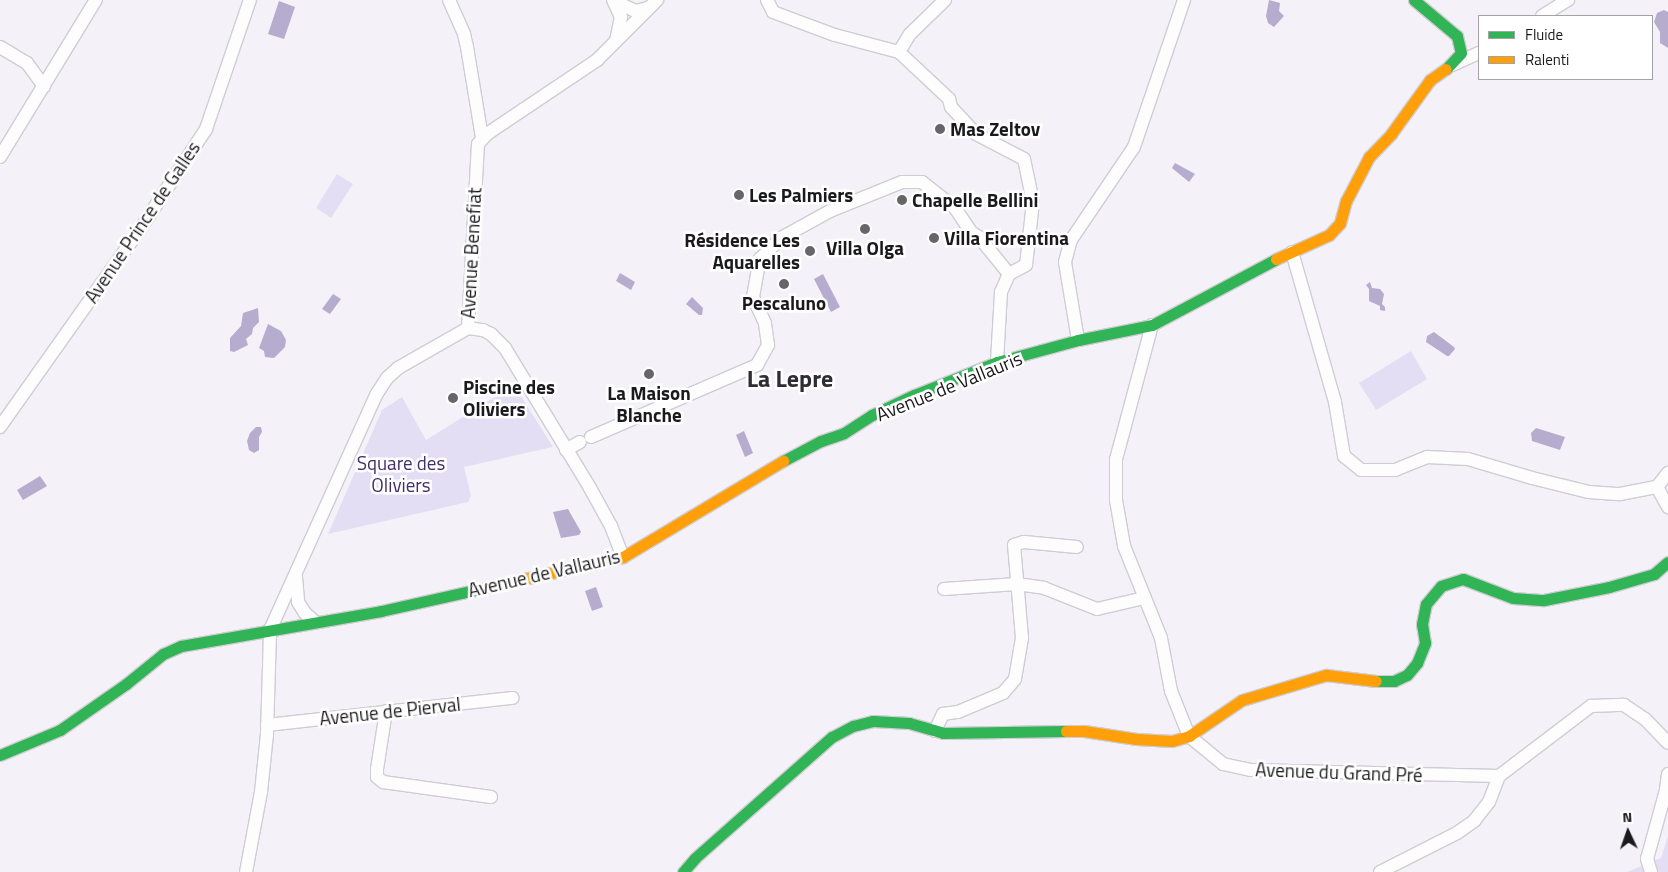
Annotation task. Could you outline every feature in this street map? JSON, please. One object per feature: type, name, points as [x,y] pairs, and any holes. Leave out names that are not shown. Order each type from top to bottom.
[{"type":"main road","points":[[1414,0],[1457,36],[1461,53],[1452,65]]},
{"type":"main road","name":"Avenue de Vallauris","points":[[0,755],[60,730],[172,649],[381,611],[623,556],[801,450],[844,433],[872,415],[914,396],[997,362],[1078,340],[1152,324],[1336,230],[1344,216],[1346,201],[1369,157],[1391,134],[1405,112],[1430,80],[1452,65]]},
{"type":"main road","points":[[683,872],[694,858],[832,737],[853,726],[873,721],[909,723],[943,733],[1084,731],[1172,741],[1189,736],[1242,700],[1326,675],[1383,682],[1394,681],[1407,675],[1418,663],[1425,643],[1422,624],[1426,604],[1441,586],[1463,579],[1513,598],[1544,600],[1654,574],[1668,562]]},
{"type":"street","points":[[0,158],[96,0]]},
{"type":"street","name":"Avenue Prince de Galles","points":[[0,428],[142,225],[206,129],[250,0]]},
{"type":"street","points":[[449,0],[466,40],[482,138],[576,75],[616,43],[653,4]]},
{"type":"street","points":[[767,0],[773,12],[835,35],[899,52],[949,99],[951,107],[976,134],[1024,159],[1033,202],[1026,265],[1009,274],[1001,292],[997,362]]},
{"type":"street","points":[[899,52],[910,34],[945,0]]},
{"type":"street","points":[[1078,340],[1064,262],[1071,240],[1134,147],[1184,0]]},
{"type":"street","points":[[1544,15],[1568,0]]},
{"type":"street","points":[[613,1],[621,22],[616,43]]},
{"type":"street","points":[[613,1],[635,11],[653,4]]},
{"type":"street","points":[[0,46],[27,63],[44,86]]},
{"type":"street","points":[[1452,65],[1478,53]]},
{"type":"street","name":"Avenue Benefiat","points":[[270,630],[373,401],[387,378],[398,368],[468,328],[476,151],[482,138]]},
{"type":"street","points":[[566,450],[757,365],[768,345],[765,324],[753,297],[760,259],[782,238],[830,211],[902,182],[922,182],[955,208],[971,232],[980,237],[1009,274]]},
{"type":"street","points":[[1292,252],[1335,402],[1344,456],[1361,470],[1396,470],[1427,457],[1468,459],[1589,492],[1620,494],[1657,487],[1668,473]]},
{"type":"street","points":[[1152,324],[1116,459],[1116,500],[1124,546],[1161,638],[1171,691],[1189,736]]},
{"type":"street","points":[[468,328],[483,330],[499,340],[611,526],[623,556]]},
{"type":"street","points":[[1657,487],[1668,507]]},
{"type":"street","points":[[935,731],[943,714],[958,712],[1003,694],[1015,679],[1022,638],[1014,545],[1024,542],[1077,548]]},
{"type":"street","points":[[296,572],[298,602],[305,613],[315,622]]},
{"type":"street","points":[[944,589],[1017,584],[1044,588],[1097,609],[1140,599]]},
{"type":"street","points":[[246,872],[261,792],[267,725],[270,630]]},
{"type":"street","name":"Avenue de Pierval","points":[[267,725],[513,698]]},
{"type":"street","points":[[1380,872],[1457,833],[1474,821],[1489,802],[1499,776],[1591,706],[1624,705],[1645,719],[1668,743]]},
{"type":"street","points":[[386,711],[377,768],[378,777],[383,782],[491,797]]},
{"type":"street","name":"Avenue du Grand Pré","points":[[1189,736],[1223,764],[1251,770],[1499,776]]},
{"type":"street","points":[[1651,872],[1647,859],[1666,790],[1668,774]]},
{"type":"green space","points":[[337,174],[353,184],[331,218],[316,208]]},
{"type":"green space","points":[[1411,351],[1427,379],[1376,410],[1359,383]]},
{"type":"green space","name":"Square des Oliviers","points":[[514,385],[553,447],[464,467],[471,496],[468,502],[328,534],[382,410],[402,397],[426,440]]},
{"type":"green space","points":[[1668,836],[1668,872],[1627,872],[1661,858]]},
{"type":"shaded area","points":[[1269,0],[1280,3],[1279,11],[1284,16],[1274,27],[1268,23],[1266,16]]},
{"type":"shaded area","points":[[279,1],[295,7],[284,39],[268,34]]},
{"type":"shaded area","points":[[1664,10],[1668,12],[1668,48],[1660,43],[1660,32],[1654,22],[1657,13]]},
{"type":"shaded area","points":[[1175,163],[1195,174],[1189,182],[1172,168]]},
{"type":"shaded area","points":[[620,273],[635,282],[631,290],[616,281]]},
{"type":"shaded area","points":[[823,274],[840,307],[831,312],[814,279]]},
{"type":"shaded area","points":[[1370,282],[1372,288],[1380,289],[1384,294],[1382,304],[1385,307],[1385,311],[1380,310],[1380,306],[1369,301],[1369,289],[1366,285]]},
{"type":"shaded area","points":[[333,294],[341,299],[330,314],[322,309]]},
{"type":"shaded area","points":[[692,297],[703,308],[702,315],[699,315],[686,304]]},
{"type":"shaded area","points":[[258,308],[259,322],[253,328],[252,334],[246,339],[248,345],[234,352],[230,351],[230,338],[241,326],[243,313]]},
{"type":"shaded area","points":[[268,324],[281,331],[286,340],[285,347],[274,358],[265,357],[264,351],[259,348]]},
{"type":"shaded area","points":[[1434,332],[1454,347],[1455,349],[1449,356],[1426,342],[1427,336]]},
{"type":"shaded area","points":[[256,427],[261,427],[262,432],[259,437],[259,450],[254,453],[249,450],[247,441],[250,433]]},
{"type":"shaded area","points":[[1536,428],[1565,437],[1560,450],[1532,441],[1531,433]]},
{"type":"shaded area","points":[[744,431],[753,453],[745,457],[736,435]]},
{"type":"shaded area","points":[[40,476],[47,486],[23,500],[17,490]]},
{"type":"shaded area","points":[[568,509],[581,532],[579,535],[561,538],[553,512]]},
{"type":"shaded area","points":[[596,587],[603,607],[592,611],[585,591]]},
{"type":"traffic: fast","points":[[1414,0],[1457,36],[1461,53],[1446,69]]},
{"type":"traffic: fast","points":[[783,461],[821,441],[844,433],[872,415],[914,395],[997,362],[1078,340],[1152,325],[1276,259]]},
{"type":"traffic: fast","points":[[1376,681],[1394,681],[1407,675],[1417,663],[1425,643],[1422,624],[1426,604],[1441,586],[1463,579],[1513,598],[1544,600],[1609,587],[1654,574],[1668,562]]},
{"type":"traffic: fast","points":[[0,755],[60,730],[126,684],[163,654],[181,646],[381,611],[484,588]]},
{"type":"traffic: fast","points":[[683,872],[695,858],[832,737],[853,726],[873,721],[909,723],[943,733],[1066,731]]},
{"type":"traffic: slow","points":[[1276,259],[1329,235],[1340,223],[1346,201],[1369,157],[1391,134],[1430,80],[1446,69]]},
{"type":"traffic: slow","points":[[484,588],[623,557],[783,461]]},
{"type":"traffic: slow","points":[[1066,731],[1084,731],[1136,739],[1172,741],[1189,736],[1242,700],[1326,675],[1376,681]]},
{"type":"place","name":"Mas Zeltov","points":[[940,129]]},
{"type":"place","name":"Les Palmiers","points":[[739,195]]},
{"type":"place","name":"Chapelle Bellini","points":[[902,200]]},
{"type":"place","name":"Villa Olga","points":[[865,229]]},
{"type":"place","name":"Villa Fiorentina","points":[[934,238]]},
{"type":"place","name":"Résidence Les Aquarelles","points":[[810,251]]},
{"type":"place","name":"Pescaluno","points":[[784,284]]},
{"type":"place","name":"La Maison Blanche","points":[[649,374]]},
{"type":"place","name":"Piscine des Oliviers","points":[[453,398]]},
{"type":"district","name":"La Lepre","points":[[790,379]]}]
